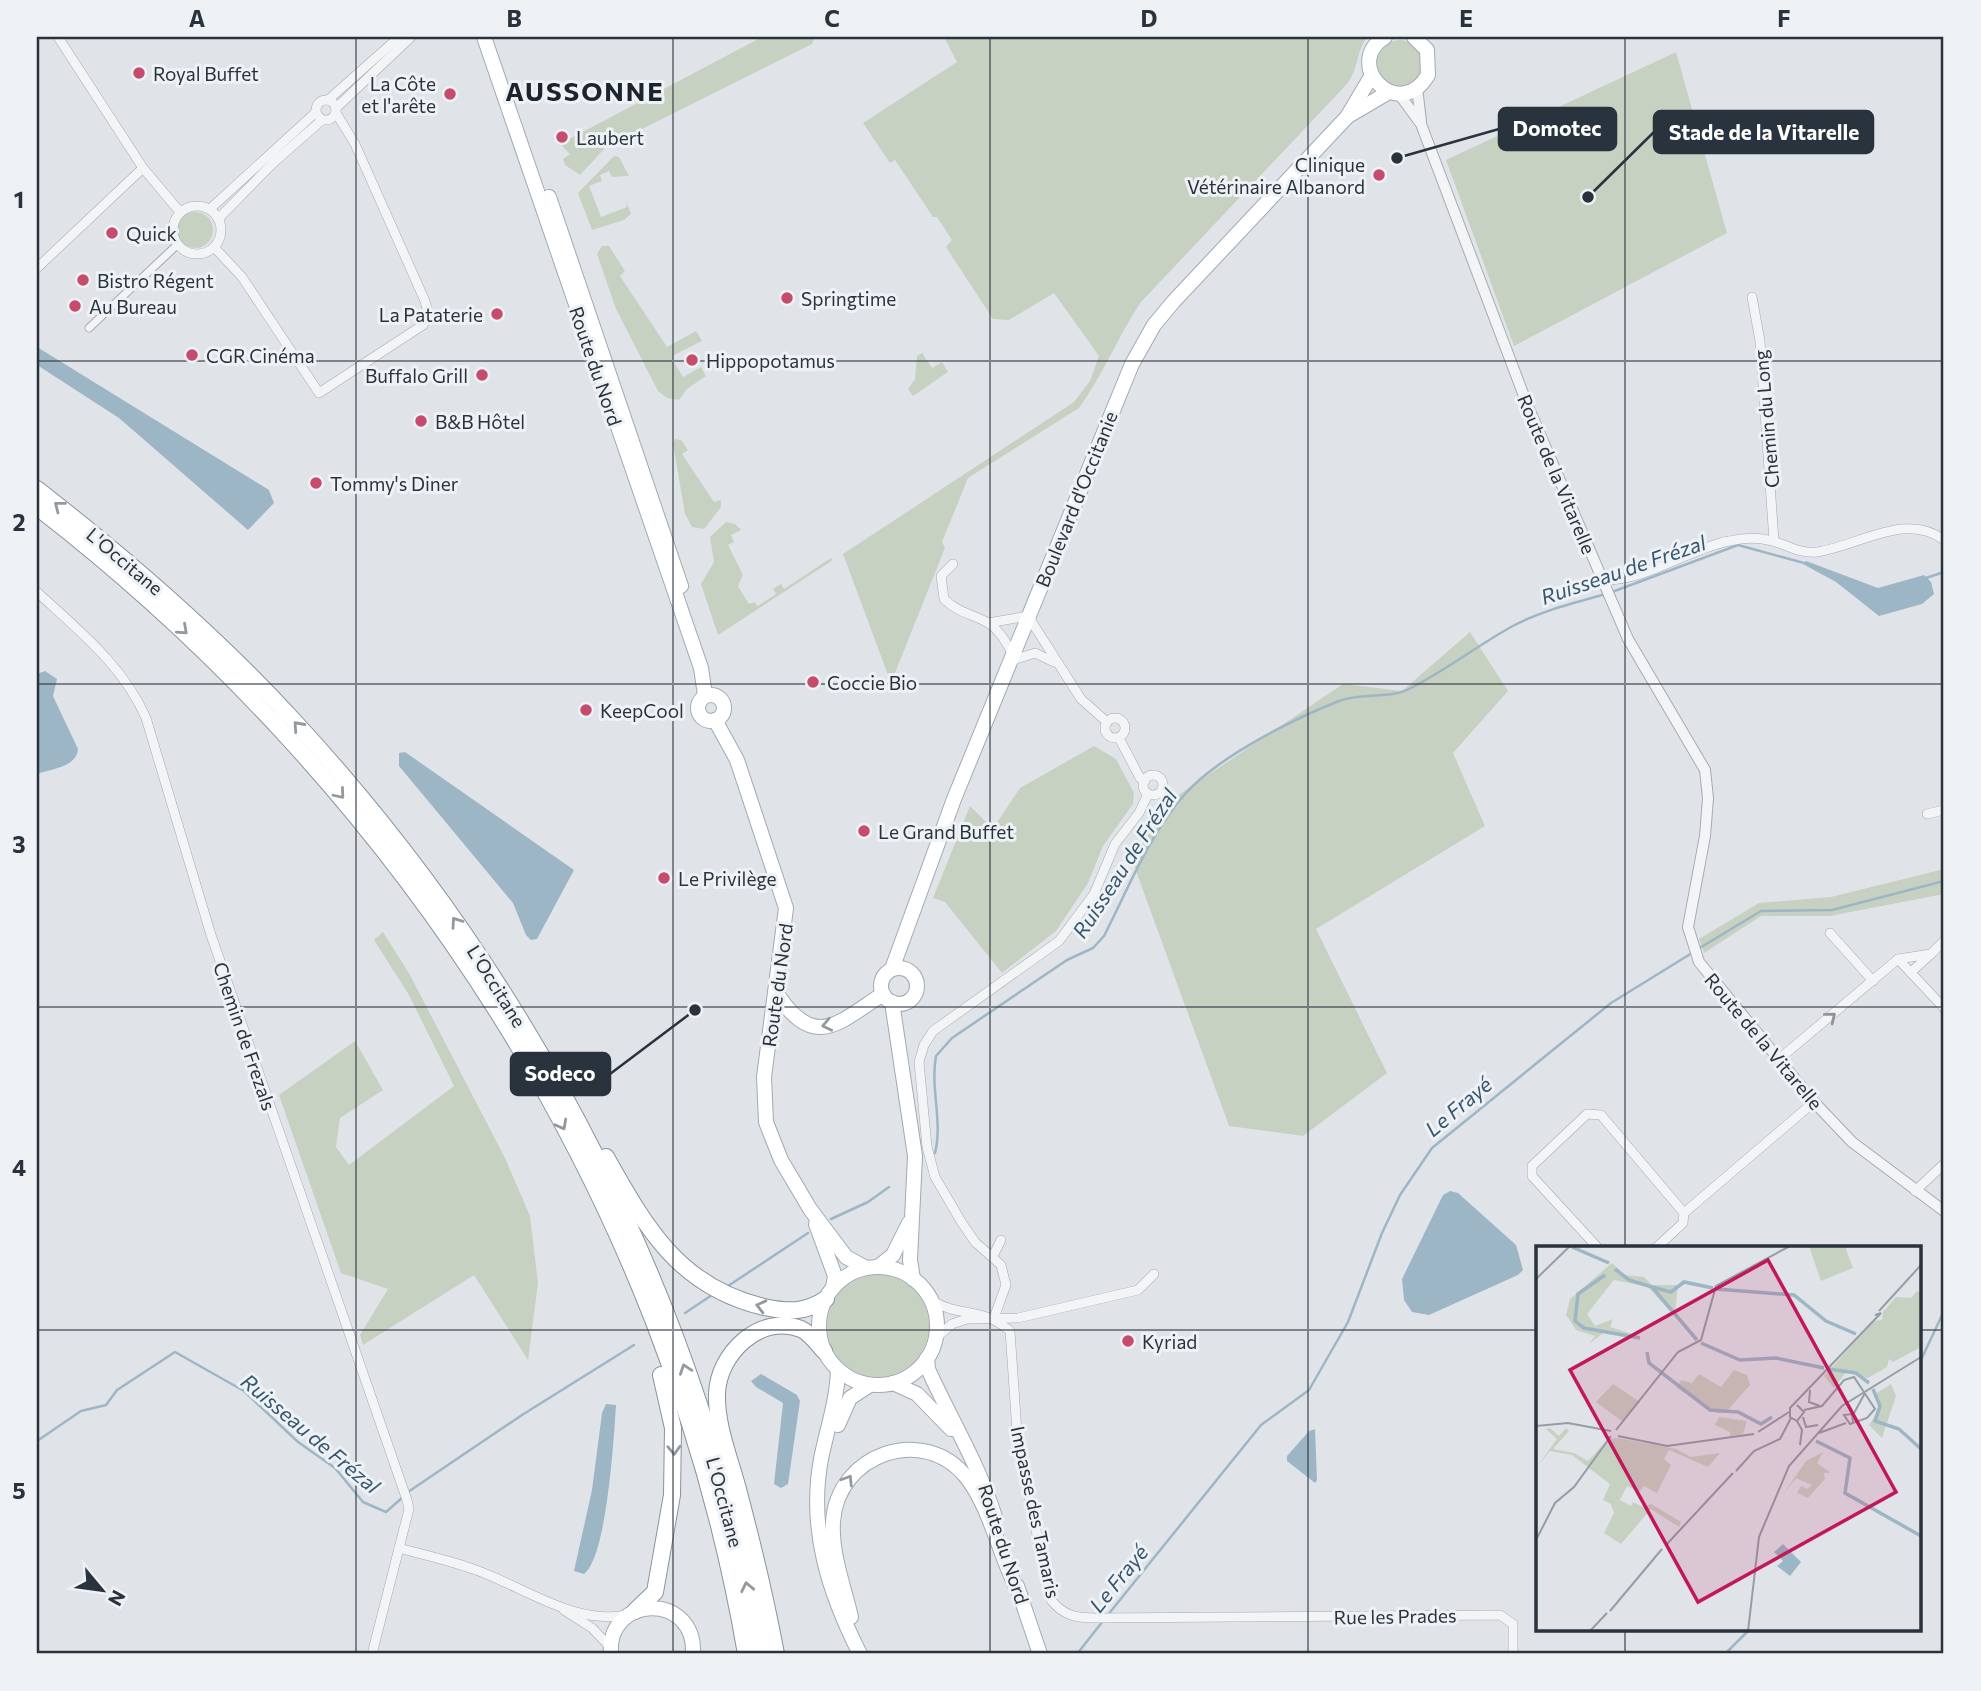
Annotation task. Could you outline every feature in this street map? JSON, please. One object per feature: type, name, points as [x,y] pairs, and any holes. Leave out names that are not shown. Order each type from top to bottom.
[{"type":"highway","name":"L'Occitane","points":[[37,489],[107,545],[201,627],[329,760],[455,920],[557,1084],[633,1239],[678,1349],[730,1516],[761,1654]]},
{"type":"highway","name":"L'Occitane","points":[[37,507],[89,548],[197,642],[278,724],[353,810],[414,889],[511,1033],[564,1128],[619,1243],[664,1354],[700,1464],[729,1572],[746,1654]]},
{"type":"highway","points":[[557,1084],[653,1235],[681,1266],[712,1288],[775,1309],[808,1309],[829,1293]]},
{"type":"highway","points":[[619,1243],[666,1393],[673,1428],[672,1495],[660,1578],[655,1592],[632,1613]]},
{"type":"highway","points":[[776,1654],[753,1545],[720,1423],[718,1384],[727,1359],[738,1345],[765,1328],[786,1325],[800,1328],[824,1351]]},
{"type":"main road","name":"Route du Nord","points":[[484,37],[709,695]]},
{"type":"main road","name":"Route du Nord","points":[[494,37],[667,539],[708,666],[709,695]]},
{"type":"main road","points":[[1414,37],[1431,43],[1430,66],[1424,82],[1417,88]]},
{"type":"main road","name":"Boulevard d'Occitanie","points":[[900,970],[904,941],[928,867],[1132,364],[1154,325],[1347,117],[1372,75],[1370,56],[1382,38]]},
{"type":"main road","points":[[1372,75],[1394,93]]},
{"type":"main road","name":"Boulevard d'Occitanie","points":[[1347,117],[1394,93],[1417,88]]},
{"type":"main road","points":[[709,695],[720,698],[724,706],[722,715],[709,721],[699,716],[697,706],[709,695]]},
{"type":"main road","name":"Route du Nord","points":[[715,720],[737,760],[784,900],[787,923],[764,1077],[766,1122],[781,1160],[810,1209],[846,1257],[872,1268]]},
{"type":"main road","name":"Boulevard d'Occitanie","points":[[900,970],[883,979],[894,999],[915,1156],[910,1260],[913,1279]]},
{"type":"main road","name":"Boulevard d'Occitanie","points":[[894,999],[915,995],[917,984],[900,970]]},
{"type":"main road","points":[[777,995],[792,1016],[806,1026],[823,1028],[894,999]]},
{"type":"main road","name":"Route du Nord","points":[[810,1209],[835,1276],[829,1293]]},
{"type":"main road","name":"Boulevard d'Occitanie","points":[[872,1268],[893,1255],[912,1218]]},
{"type":"main road","points":[[872,1268],[897,1270],[913,1279],[931,1300],[936,1319],[936,1338],[927,1358],[913,1374],[893,1383],[870,1385],[853,1380],[838,1370],[824,1351],[819,1325],[829,1293],[848,1275],[872,1268]]},
{"type":"main road","name":"Route du Nord","points":[[927,1358],[928,1369],[959,1437],[982,1475],[1040,1654]]},
{"type":"main road","points":[[838,1370],[835,1406],[820,1462],[818,1518],[824,1568],[843,1620],[860,1654]]},
{"type":"main road","name":"Route du Nord","points":[[893,1383],[917,1394],[959,1437]]},
{"type":"main road","points":[[870,1385],[850,1398],[842,1411],[828,1463],[826,1489],[827,1539],[851,1617],[870,1654]]},
{"type":"main road","points":[[851,1617],[833,1539],[833,1521],[838,1497],[855,1470],[879,1454],[903,1450],[927,1451],[949,1462],[967,1478],[1020,1595]]},
{"type":"main road","points":[[611,1651],[619,1624],[632,1613],[657,1607],[677,1615],[690,1632],[693,1654]]},
{"type":"street","points":[[58,37],[143,168],[180,212]]},
{"type":"street","points":[[350,137],[322,118],[319,102],[328,100],[399,37]]},
{"type":"street","points":[[210,209],[322,118],[336,111],[411,37]]},
{"type":"street","name":"Route de la Vitarelle","points":[[1417,88],[1421,124],[1522,391],[1603,583],[1652,683],[1705,770],[1708,798],[1705,836],[1689,919],[1692,946],[1697,957],[1710,978],[1778,1060],[1852,1142],[1944,1211]]},
{"type":"street","name":"Route de la Vitarelle","points":[[1394,93],[1421,124]]},
{"type":"street","points":[[214,247],[243,277],[319,393],[423,325],[428,307],[350,137],[328,100]]},
{"type":"street","points":[[218,219],[322,118]]},
{"type":"street","points":[[37,268],[143,168]]},
{"type":"street","points":[[191,206],[210,209],[218,219],[220,233],[214,247],[198,254],[187,252],[178,244],[172,230],[180,212],[191,206]]},
{"type":"street","points":[[89,328],[178,244]]},
{"type":"street","name":"Chemin du Long","points":[[1752,297],[1760,341],[1774,541]]},
{"type":"street","points":[[1603,583],[1622,580],[1728,541],[1759,538],[1774,541],[1795,551],[1814,552],[1910,526],[1933,531],[1944,540]]},
{"type":"street","points":[[953,564],[941,576],[944,599],[959,612],[988,623],[999,633],[1011,657],[1035,653],[1056,663]]},
{"type":"street","name":"Chemin de Frezals","points":[[37,592],[121,673],[146,718],[211,935],[408,1504],[399,1548]]},
{"type":"street","points":[[988,623],[1028,616],[1081,698],[1107,722]]},
{"type":"street","points":[[1115,718],[1123,721],[1126,729],[1119,738],[1108,736],[1105,729],[1107,722],[1115,718]]},
{"type":"street","points":[[1119,738],[1140,778],[1145,781]]},
{"type":"street","points":[[1153,775],[1162,782],[1159,792],[1148,793],[1144,788],[1145,781],[1153,775]]},
{"type":"street","points":[[994,1318],[1006,1285],[1001,1265],[975,1242],[935,1178],[927,1147],[919,1062],[924,1045],[947,1020],[1059,942],[1070,930],[1100,884],[1115,844],[1139,813],[1148,793]]},
{"type":"street","points":[[1927,814],[1944,810]]},
{"type":"street","points":[[1830,933],[1873,981]]},
{"type":"street","points":[[1911,972],[1944,941]]},
{"type":"street","points":[[1778,1060],[1898,959],[1931,954]]},
{"type":"street","points":[[1898,959],[1944,1008]]},
{"type":"street","points":[[1659,1246],[1683,1223],[1684,1213],[1814,1102]]},
{"type":"street","points":[[1596,1246],[1532,1176],[1532,1166],[1587,1114],[1601,1115],[1684,1213]]},
{"type":"street","points":[[1915,1191],[1944,1164]]},
{"type":"street","points":[[993,1256],[1001,1240]]},
{"type":"street","points":[[936,1338],[952,1324],[967,1319],[1018,1318],[1138,1290],[1154,1274]]},
{"type":"street","points":[[931,1300],[951,1310],[994,1318]]},
{"type":"street","name":"Impasse des Tamaris","points":[[994,1318],[1010,1331],[1018,1447],[1051,1600],[1060,1611],[1074,1618],[1244,1619]]},
{"type":"street","points":[[372,1654],[399,1548],[472,1569],[554,1603],[599,1618],[632,1613]]},
{"type":"street","points":[[554,1603],[592,1628],[611,1651]]},
{"type":"street","name":"Rue les Prades","points":[[1244,1619],[1500,1615],[1513,1624],[1513,1654]]},
{"type":"green space","points":[[762,37],[815,37],[812,44],[606,147],[580,175],[565,165],[563,159],[570,154],[560,144]]},
{"type":"green space","points":[[944,37],[1367,37],[1347,84],[1141,302],[1079,408],[968,478],[942,542],[945,548],[891,683],[843,554],[1074,402],[1090,381],[1099,356],[1054,293],[1009,320],[993,319],[946,247],[952,240],[937,217],[933,217],[895,160],[890,163],[863,123],[957,62]]},
{"type":"green space","points":[[1400,40],[1416,47],[1423,63],[1416,79],[1400,86],[1384,79],[1377,63],[1384,47]]},
{"type":"green space","points":[[1676,52],[1727,233],[1514,346],[1446,160]]},
{"type":"green space","points":[[614,156],[619,157],[629,176],[612,177],[609,171],[600,175],[602,181],[589,186],[601,217],[627,207],[626,201],[631,214],[624,220],[592,230],[578,193]]},
{"type":"green space","points":[[195,212],[208,217],[213,230],[208,243],[195,248],[182,243],[177,230],[182,217]]},
{"type":"green space","points":[[602,246],[609,246],[625,271],[620,276],[667,347],[696,331],[702,341],[674,355],[673,361],[683,377],[701,367],[706,376],[687,389],[679,400],[667,398],[658,391],[616,309],[597,254]]},
{"type":"green space","points":[[922,353],[932,368],[942,362],[948,372],[913,396],[908,389],[915,379],[917,356]]},
{"type":"green space","points":[[675,439],[681,440],[688,450],[682,454],[714,502],[721,500],[721,507],[704,529],[692,527],[685,514],[673,444]]},
{"type":"green space","points":[[726,522],[735,524],[741,530],[731,535],[734,542],[728,545],[743,575],[738,586],[749,604],[754,602],[758,606],[776,594],[773,589],[781,584],[784,589],[831,558],[833,560],[718,635],[701,584],[714,562],[710,537]]},
{"type":"green space","points":[[1470,632],[1508,691],[1453,753],[1485,826],[1316,929],[1387,1073],[1303,1136],[1229,1126],[1132,860],[1162,806],[1343,684],[1402,691]]},
{"type":"green space","points":[[1094,746],[1116,759],[1134,793],[1133,804],[1103,846],[1088,883],[1056,931],[1002,973],[945,902],[933,898],[970,806],[987,823],[996,824],[1020,788]]},
{"type":"green space","points":[[1944,869],[1944,894],[1830,916],[1761,916],[1704,953],[1699,939],[1759,903],[1831,897]]},
{"type":"green space","points":[[383,932],[410,975],[505,1158],[530,1216],[538,1283],[528,1360],[474,1275],[363,1345],[360,1335],[388,1289],[341,1273],[279,1095],[355,1041],[383,1090],[340,1118],[336,1147],[349,1165],[454,1086],[409,995],[374,940]]},
{"type":"green space","points":[[878,1275],[897,1279],[914,1290],[925,1307],[929,1326],[925,1345],[914,1362],[897,1373],[878,1377],[859,1373],[842,1362],[831,1345],[827,1326],[831,1307],[842,1290],[859,1279]]},
{"type":"water","points":[[37,347],[269,490],[274,503],[248,530],[119,418],[37,365]]},
{"type":"water","points":[[1806,561],[1878,588],[1924,575],[1931,582],[1934,594],[1922,604],[1879,616],[1836,582],[1803,564]]},
{"type":"water","points":[[45,671],[57,679],[53,696],[78,749],[77,755],[68,764],[37,774],[37,674]]},
{"type":"water","points":[[405,752],[574,870],[537,939],[531,940],[526,935],[513,903],[399,766],[399,753]]},
{"type":"water","points":[[1450,1191],[1458,1193],[1516,1245],[1523,1270],[1518,1275],[1429,1315],[1412,1312],[1404,1300],[1402,1279],[1443,1195]]},
{"type":"water","points":[[761,1374],[797,1395],[800,1401],[788,1484],[781,1488],[774,1484],[783,1403],[756,1387],[751,1381]]},
{"type":"water","points":[[606,1404],[616,1405],[608,1495],[598,1545],[592,1563],[584,1574],[574,1571],[592,1490],[602,1413]]},
{"type":"water","points":[[1315,1429],[1315,1483],[1287,1461],[1287,1456],[1309,1431]]},
{"type":"waterway","name":"Ruisseau de Frézal","points":[[1612,592],[1738,545],[1804,563]]},
{"type":"waterway","name":"Ruisseau de Frézal","points":[[1926,578],[1944,572]]},
{"type":"waterway","name":"Ruisseau de Frézal","points":[[935,1153],[938,1129],[934,1080],[936,1056],[952,1038],[1067,960],[1093,948],[1104,936],[1161,826],[1172,809],[1199,780],[1257,740],[1300,718],[1348,698],[1403,692],[1522,621],[1606,594]]},
{"type":"waterway","name":"Le Frayé","points":[[1698,949],[1761,911],[1832,910],[1944,881]]},
{"type":"waterway","name":"Le Frayé","points":[[1107,1616],[1261,1425],[1309,1390],[1348,1322],[1382,1233],[1400,1195],[1432,1148],[1611,1003],[1692,953]]},
{"type":"waterway","name":"Ruisseau de Frézal","points":[[831,1219],[868,1202],[889,1187]]},
{"type":"waterway","name":"Ruisseau de Frézal","points":[[728,1286],[808,1233]]},
{"type":"waterway","name":"Ruisseau de Frézal","points":[[685,1313],[712,1295]]},
{"type":"waterway","points":[[1922,1358],[1944,1311]]},
{"type":"waterway","name":"Ruisseau de Frézal","points":[[408,1492],[522,1415],[634,1345]]},
{"type":"waterway","name":"Ruisseau de Frézal","points":[[37,1441],[81,1411],[106,1405],[117,1390],[175,1352],[244,1391],[298,1442],[335,1468],[363,1502],[386,1512],[403,1497]]},
{"type":"waterway","name":"Le Frayé","points":[[1077,1654],[1103,1621]]},
{"type":"waterway","points":[[1725,1654],[1747,1632]]},
{"type":"place","name":"Royal Buffet","points":[[139,73]]},
{"type":"place","name":"La Côte et l'arête","points":[[450,94]]},
{"type":"place","name":"Laubert","points":[[562,137]]},
{"type":"place","name":"Domotec","points":[[1397,158]]},
{"type":"place","name":"Clinique Vétérinaire Albanord","points":[[1379,175]]},
{"type":"place","name":"Stade de la Vitarelle","points":[[1588,197]]},
{"type":"place","name":"Quick","points":[[112,233]]},
{"type":"place","name":"Bistro Régent","points":[[83,280]]},
{"type":"place","name":"Springtime","points":[[787,298]]},
{"type":"place","name":"Au Bureau","points":[[75,306]]},
{"type":"place","name":"La Pataterie","points":[[497,314]]},
{"type":"place","name":"CGR Cinéma","points":[[192,355]]},
{"type":"place","name":"Hippopotamus","points":[[692,360]]},
{"type":"place","name":"Buffalo Grill","points":[[482,375]]},
{"type":"place","name":"B&B Hôtel","points":[[421,421]]},
{"type":"place","name":"Tommy's Diner","points":[[316,483]]},
{"type":"place","name":"Coccie Bio","points":[[813,682]]},
{"type":"place","name":"KeepCool","points":[[586,710]]},
{"type":"place","name":"Le Grand Buffet","points":[[864,831]]},
{"type":"place","name":"Le Privilège","points":[[664,878]]},
{"type":"place","name":"Sodeco","points":[[695,1010]]},
{"type":"place","name":"Kyriad","points":[[1128,1341]]},
{"type":"district","name":"AUSSONNE","points":[[585,90]]}]
